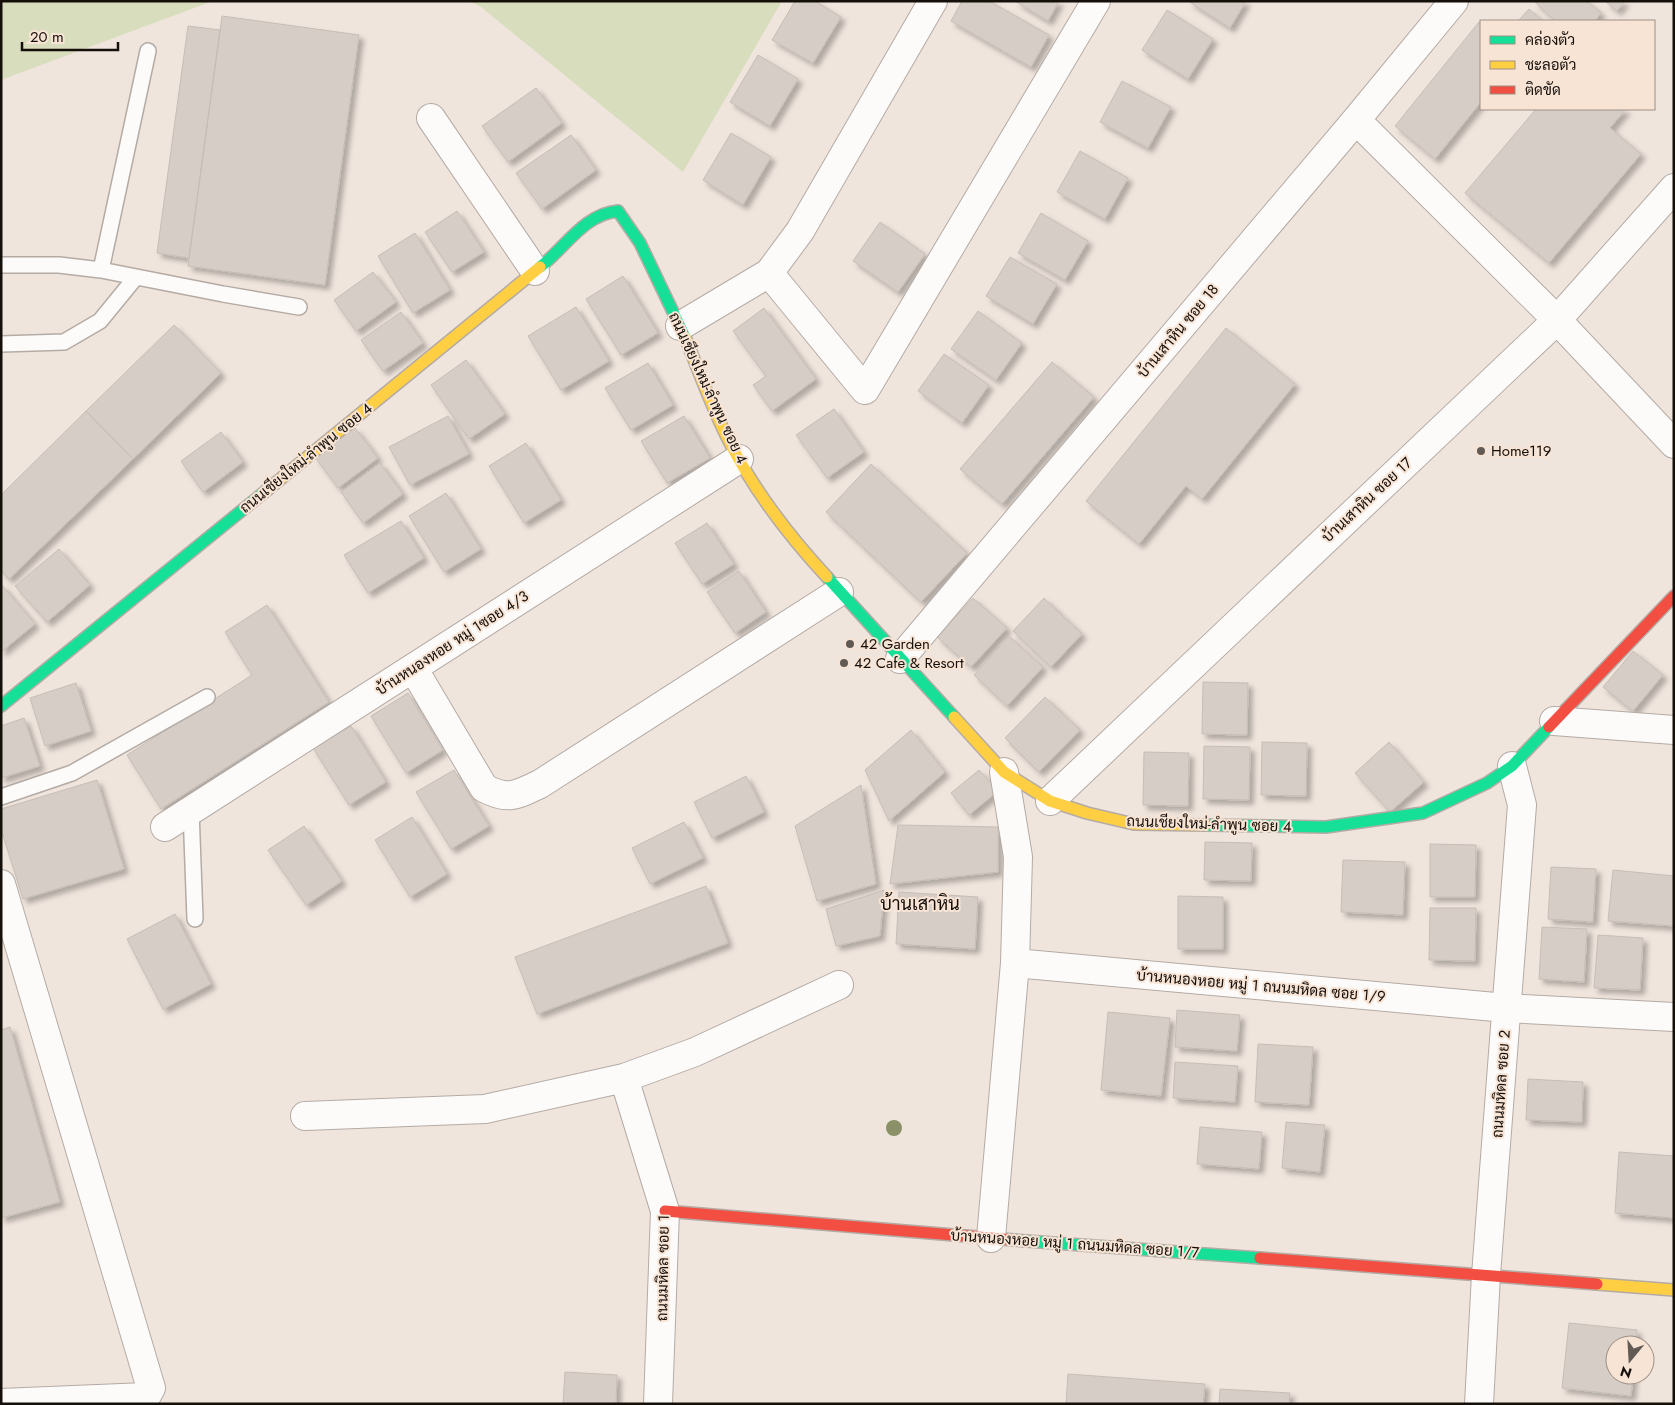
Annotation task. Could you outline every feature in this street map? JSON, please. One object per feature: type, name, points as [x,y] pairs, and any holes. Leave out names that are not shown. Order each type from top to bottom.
[{"type":"street","points":[[680,326],[769,273],[800,231],[933,1]]},
{"type":"street","points":[[769,273],[865,390],[1096,1]]},
{"type":"street","name":"บ้านเสาหิน ซอย 18","points":[[900,659],[1356,120],[1454,1]]},
{"type":"street","points":[[431,118],[535,271]]},
{"type":"street","points":[[1356,120],[1557,320],[1674,444]]},
{"type":"street","name":"บ้านเสาหิน ซอย 17","points":[[1050,801],[1557,320],[1674,188]]},
{"type":"street","name":"ถนนเชียงใหม่-ลำพูน ซอย 4","points":[[1,706],[535,271],[580,230],[609,210],[618,211],[640,243],[680,326],[739,460],[796,543],[1004,772],[1050,801],[1087,813],[1134,824],[1326,827],[1423,812],[1487,784],[1512,766],[1674,596]]},
{"type":"street","name":"บ้านหนองหอย หมู่ 1ซอย 4/3","points":[[165,827],[739,460]]},
{"type":"street","points":[[413,668],[484,788],[500,796],[515,796],[540,784],[839,592]]},
{"type":"street","points":[[1554,721],[1674,730]]},
{"type":"street","name":"ถนนมหิดล ซอย 2","points":[[1478,1404],[1522,805],[1512,766]]},
{"type":"street","points":[[992,1238],[1016,964],[1018,857],[1004,772]]},
{"type":"street","points":[[1,884],[152,1388],[146,1397],[1,1403]]},
{"type":"street","name":"บ้านหนองหอย หมู่ 1 ถนนมหิดล ซอย 1/9","points":[[1016,964],[1506,1008],[1674,1017]]},
{"type":"street","points":[[304,1116],[485,1109],[624,1078],[695,1052],[839,985]]},
{"type":"street","name":"ถนนมหิดล ซอย 1","points":[[624,1078],[665,1211],[658,1404]]},
{"type":"street","name":"บ้านหนองหอย หมู่ 1 ถนนมหิดล ซอย 1/7","points":[[665,1211],[1674,1290]]},
{"type":"lane","points":[[102,270],[148,52]]},
{"type":"lane","points":[[1,264],[102,270],[299,307]]},
{"type":"lane","points":[[1,344],[64,342],[100,321],[136,277]]},
{"type":"lane","points":[[1,797],[72,773],[207,697]]},
{"type":"lane","points":[[191,810],[195,919]]},
{"type":"green space","points":[[1,1],[213,1],[1,80]]},
{"type":"green space","points":[[469,1],[782,1],[683,172],[481,7]]},
{"type":"building","points":[[795,1],[815,1],[841,17],[813,63],[772,40]]},
{"type":"building","points":[[962,1],[989,1],[1049,35],[1031,67],[951,21]]},
{"type":"building","points":[[1015,1],[1059,1],[1048,21]]},
{"type":"building","points":[[1188,1],[1246,1],[1230,28]]},
{"type":"building","points":[[1534,1],[1587,1],[1601,13],[1596,20],[1554,20]]},
{"type":"building","points":[[1605,1],[1625,1],[1617,11]]},
{"type":"building","points":[[1529,9],[1542,20],[1519,20]]},
{"type":"building","points":[[1167,10],[1213,39],[1188,79],[1142,50]]},
{"type":"building","points":[[222,16],[359,35],[325,285],[188,266]]},
{"type":"building","points":[[1479,22],[1480,103],[1435,159],[1395,126]]},
{"type":"building","points":[[188,26],[220,30],[189,258],[157,253]]},
{"type":"building","points":[[758,55],[798,79],[770,126],[730,102]]},
{"type":"building","points":[[1122,81],[1171,107],[1148,148],[1100,122]]},
{"type":"building","points":[[536,88],[562,123],[508,162],[482,126]]},
{"type":"building","points":[[1535,110],[1625,110],[1610,128],[1641,154],[1549,263],[1465,193]]},
{"type":"building","points":[[731,133],[771,157],[743,205],[703,180]]},
{"type":"building","points":[[571,135],[596,170],[542,209],[516,173]]},
{"type":"building","points":[[1080,151],[1128,178],[1105,219],[1057,192]]},
{"type":"building","points":[[457,211],[484,252],[452,272],[425,232]]},
{"type":"building","points":[[1041,213],[1088,241],[1065,280],[1018,253]]},
{"type":"building","points":[[880,222],[925,254],[898,292],[853,261]]},
{"type":"building","points":[[415,233],[450,290],[413,313],[378,256]]},
{"type":"building","points":[[1010,257],[1057,284],[1033,324],[986,296]]},
{"type":"building","points":[[373,272],[396,302],[356,331],[334,300]]},
{"type":"building","points":[[623,276],[658,333],[621,355],[586,299]]},
{"type":"building","points":[[576,307],[609,361],[561,390],[528,336]]},
{"type":"building","points":[[764,308],[816,379],[772,411],[753,385],[766,376],[733,331]]},
{"type":"building","points":[[978,311],[1022,343],[996,380],[951,349]]},
{"type":"building","points":[[401,312],[423,343],[383,371],[361,340]]},
{"type":"building","points":[[174,325],[221,373],[133,459],[86,411]]},
{"type":"building","points":[[1226,328],[1295,384],[1202,499],[1186,486],[1139,544],[1086,501]]},
{"type":"building","points":[[944,354],[989,385],[962,423],[918,391]]},
{"type":"building","points":[[466,360],[505,414],[469,439],[431,385]]},
{"type":"building","points":[[1052,362],[1094,397],[1002,504],[960,469]]},
{"type":"building","points":[[648,363],[673,405],[631,430],[605,388]]},
{"type":"building","points":[[834,409],[864,452],[827,478],[796,435]]},
{"type":"building","points":[[86,411],[133,459],[9,579],[1,571],[1,495]]},
{"type":"building","points":[[448,416],[469,454],[410,485],[389,447]]},
{"type":"building","points":[[684,416],[710,458],[667,483],[641,441]]},
{"type":"building","points":[[355,428],[378,458],[338,488],[315,457]]},
{"type":"building","points":[[221,432],[243,462],[203,492],[181,461]]},
{"type":"building","points":[[526,443],[561,500],[524,523],[489,466]]},
{"type":"building","points":[[380,463],[403,494],[363,523],[341,492]]},
{"type":"building","points":[[871,464],[967,553],[921,602],[826,512]]},
{"type":"building","points":[[446,493],[481,549],[444,572],[409,516]]},
{"type":"building","points":[[401,521],[424,558],[368,593],[344,555]]},
{"type":"building","points":[[707,523],[734,564],[702,584],[675,543]]},
{"type":"building","points":[[59,549],[90,585],[47,622],[15,586]]},
{"type":"building","points":[[739,571],[766,612],[735,633],[707,592]]},
{"type":"building","points":[[1,584],[35,624],[1,652]]},
{"type":"building","points":[[973,598],[1007,628],[971,667],[937,637]]},
{"type":"building","points":[[1044,598],[1082,634],[1051,667],[1013,631]]},
{"type":"building","points":[[267,605],[329,702],[161,809],[127,755],[252,675],[225,632]]},
{"type":"building","points":[[1009,636],[1043,667],[1007,706],[974,675]]},
{"type":"building","points":[[1633,651],[1663,675],[1633,711],[1603,687]]},
{"type":"building","points":[[1203,682],[1248,683],[1247,735],[1202,734]]},
{"type":"building","points":[[76,683],[91,731],[45,746],[30,698]]},
{"type":"building","points":[[408,693],[443,750],[406,773],[371,716]]},
{"type":"building","points":[[1045,697],[1080,730],[1039,772],[1005,738]]},
{"type":"building","points":[[24,718],[40,766],[1,778],[1,726]]},
{"type":"building","points":[[351,726],[386,782],[349,805],[313,748]]},
{"type":"building","points":[[911,730],[945,772],[889,821],[865,770]]},
{"type":"building","points":[[1262,742],[1307,743],[1306,796],[1261,795]]},
{"type":"building","points":[[1389,742],[1424,782],[1390,812],[1355,773]]},
{"type":"building","points":[[1204,746],[1250,747],[1249,800],[1203,799]]},
{"type":"building","points":[[1144,752],[1189,753],[1188,806],[1143,805]]},
{"type":"building","points":[[454,770],[489,826],[451,849],[416,792]]},
{"type":"building","points":[[979,770],[998,791],[969,815],[951,793]]},
{"type":"building","points":[[746,776],[764,812],[712,838],[694,802]]},
{"type":"building","points":[[97,780],[124,869],[23,899],[1,829],[1,809]]},
{"type":"building","points":[[861,785],[876,884],[817,901],[795,826]]},
{"type":"building","points":[[412,817],[447,874],[410,897],[375,840]]},
{"type":"building","points":[[684,822],[703,858],[650,884],[632,848]]},
{"type":"building","points":[[898,825],[998,827],[998,872],[890,884]]},
{"type":"building","points":[[304,826],[342,881],[306,905],[268,850]]},
{"type":"building","points":[[1205,842],[1252,843],[1251,881],[1204,880]]},
{"type":"building","points":[[1430,844],[1476,845],[1475,897],[1430,897]]},
{"type":"building","points":[[1343,860],[1405,862],[1403,915],[1341,912]]},
{"type":"building","points":[[1551,867],[1596,869],[1593,922],[1548,919]]},
{"type":"building","points":[[1613,870],[1674,876],[1674,926],[1608,921]]},
{"type":"building","points":[[706,886],[728,943],[537,1014],[515,957]]},
{"type":"building","points":[[884,890],[880,936],[836,946],[826,909]]},
{"type":"building","points":[[899,892],[978,897],[975,949],[896,944]]},
{"type":"building","points":[[1178,896],[1223,897],[1223,949],[1178,949]]},
{"type":"building","points":[[1430,908],[1476,908],[1475,961],[1429,960]]},
{"type":"building","points":[[175,914],[211,984],[163,1009],[127,939]]},
{"type":"building","points":[[1542,927],[1587,929],[1584,982],[1539,979]]},
{"type":"building","points":[[1598,935],[1643,938],[1640,990],[1594,988]]},
{"type":"building","points":[[1177,1010],[1240,1015],[1237,1051],[1175,1047]]},
{"type":"building","points":[[1108,1012],[1170,1018],[1161,1096],[1101,1090]]},
{"type":"building","points":[[10,1027],[60,1202],[1,1218],[1,1030]]},
{"type":"building","points":[[1258,1044],[1313,1047],[1309,1105],[1255,1102]]},
{"type":"building","points":[[1175,1062],[1238,1066],[1235,1102],[1173,1098]]},
{"type":"building","points":[[1528,1079],[1583,1082],[1582,1122],[1526,1120]]},
{"type":"building","points":[[1286,1122],[1325,1125],[1320,1172],[1282,1168]]},
{"type":"building","points":[[1200,1127],[1262,1132],[1259,1169],[1197,1164]]},
{"type":"building","points":[[1619,1152],[1674,1156],[1674,1218],[1615,1213]]},
{"type":"building","points":[[1569,1323],[1637,1330],[1637,1335],[1605,1335],[1605,1385],[1632,1385],[1631,1396],[1562,1388]]},
{"type":"building","points":[[565,1372],[617,1375],[616,1404],[563,1404]]},
{"type":"building","points":[[1068,1374],[1205,1384],[1203,1404],[1066,1404]]},
{"type":"building","points":[[1220,1389],[1290,1393],[1289,1404],[1219,1404]]},
{"type":"traffic: fast","points":[[540,267],[585,225],[606,213],[618,211],[640,243],[685,337]]},
{"type":"traffic: fast","points":[[1,706],[267,490]]},
{"type":"traffic: fast","points":[[827,577],[954,717]]},
{"type":"traffic: fast","points":[[1205,825],[1326,827],[1423,813],[1487,783],[1512,766],[1549,727]]},
{"type":"traffic: fast","points":[[1014,1240],[1260,1258]]},
{"type":"traffic: slow","points":[[267,490],[540,267]]},
{"type":"traffic: slow","points":[[685,337],[722,427],[738,458],[760,494],[786,529],[827,577]]},
{"type":"traffic: slow","points":[[954,717],[1004,772],[1050,801],[1087,813],[1134,824],[1205,825]]},
{"type":"traffic: slow","points":[[1597,1284],[1674,1290]]},
{"type":"traffic: jam","points":[[1549,727],[1674,596]]},
{"type":"traffic: jam","points":[[665,1211],[1014,1240]]},
{"type":"traffic: jam","points":[[1260,1258],[1597,1284]]},
{"type":"place","name":"Home119","points":[[1481,451]]},
{"type":"place","name":"42 Garden","points":[[850,644]]},
{"type":"place","name":"42 Cafe & Resort","points":[[844,663]]},
{"type":"district","name":"บ้านเสาหิน","points":[[920,904]]}]
